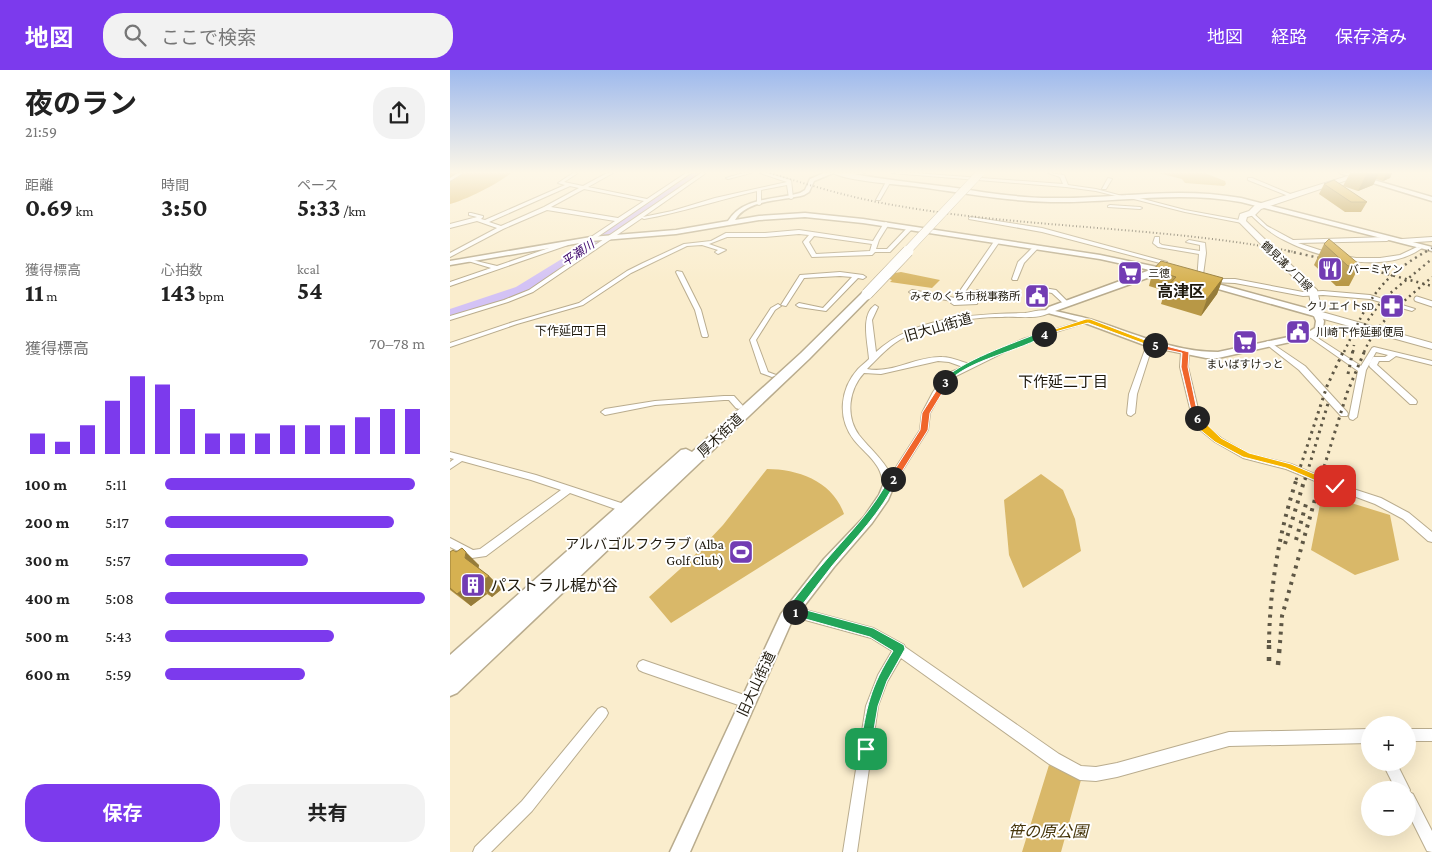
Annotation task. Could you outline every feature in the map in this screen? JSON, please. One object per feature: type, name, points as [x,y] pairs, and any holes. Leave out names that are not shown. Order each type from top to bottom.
[{"type":"highway","name":"厚木街道","points":[[450,686],[798,363],[939,209]]},
{"type":"highway","name":"厚木街道","points":[[450,668],[862,293],[944,209]]},
{"type":"main road","points":[[1242,222],[1243,216],[1257,209]]},
{"type":"main road","name":"鶴見溝ノ口線","points":[[1242,222],[1315,294],[1317,314]]},
{"type":"main road","points":[[1317,314],[1432,346]]},
{"type":"street","points":[[450,255],[501,228],[543,209]]},
{"type":"street","points":[[555,209],[619,220]]},
{"type":"street","points":[[593,239],[635,209]]},
{"type":"street","points":[[450,318],[506,301],[531,291],[652,209]]},
{"type":"street","points":[[639,219],[680,209]]},
{"type":"street","points":[[730,223],[732,218],[743,209]]},
{"type":"street","points":[[1109,216],[1110,209]]},
{"type":"street","points":[[1180,209],[1242,222]]},
{"type":"street","points":[[1275,209],[1432,250]]},
{"type":"street","points":[[485,222],[515,210],[537,212]]},
{"type":"street","points":[[1252,213],[1266,228],[1290,241],[1310,250],[1348,259],[1365,261],[1399,256],[1419,248]]},
{"type":"street","points":[[450,226],[481,217],[471,214]]},
{"type":"street","points":[[450,263],[569,242],[676,232],[759,218],[805,215],[886,224],[1100,257],[1177,275]]},
{"type":"street","points":[[971,218],[1042,230],[1164,262],[1147,275],[1048,312]]},
{"type":"street","points":[[477,219],[501,228]]},
{"type":"street","points":[[1320,221],[1432,250]]},
{"type":"street","points":[[812,235],[806,242],[814,256],[872,253],[886,224]]},
{"type":"street","points":[[719,226],[726,235]]},
{"type":"street","points":[[450,345],[515,323],[581,304],[628,272],[686,245],[712,242],[726,235],[765,235],[794,232],[888,251],[910,228]]},
{"type":"street","points":[[1361,232],[1359,235],[1366,240]]},
{"type":"street","points":[[761,244],[765,235]]},
{"type":"street","points":[[1156,238],[1156,243],[1160,246],[1203,253]]},
{"type":"street","points":[[1290,241],[1387,239]]},
{"type":"street","points":[[1402,241],[1432,239]]},
{"type":"street","points":[[450,284],[569,242]]},
{"type":"street","points":[[979,292],[974,303],[954,303],[997,242]]},
{"type":"street","points":[[1189,242],[1203,244],[1200,281]]},
{"type":"street","points":[[702,244],[723,250],[718,252]]},
{"type":"street","points":[[1015,279],[1021,262],[1036,247]]},
{"type":"street","points":[[450,255],[498,268]]},
{"type":"street","points":[[679,272],[698,310],[704,336]]},
{"type":"street","points":[[772,376],[765,373],[753,340],[773,309],[780,305],[802,276],[840,274],[860,277]]},
{"type":"street","points":[[799,304],[824,310],[860,277]]},
{"type":"street","points":[[1200,281],[1228,280],[1304,294],[1370,297],[1412,309]]},
{"type":"street","points":[[1200,281],[1317,314],[1320,321],[1319,329],[1310,335],[1362,370]]},
{"type":"street","points":[[1038,289],[1054,291],[1067,304]]},
{"type":"street","points":[[912,292],[957,300]]},
{"type":"street","points":[[1417,299],[1432,304]]},
{"type":"street","points":[[873,359],[869,320],[875,307]]},
{"type":"street","name":"旧大山街道","points":[[680,852],[747,702],[791,611],[829,563],[868,520],[884,497],[888,486],[885,469],[850,429],[846,406],[847,394],[851,383],[861,370],[893,341],[921,330],[972,317],[1048,312],[1088,321],[1150,344],[1206,355],[1218,355],[1310,335]]},
{"type":"street","points":[[888,486],[924,430],[926,413],[937,392],[949,376],[1025,340],[1088,321]]},
{"type":"street","points":[[1268,343],[1302,368],[1344,414]]},
{"type":"street","points":[[1131,413],[1134,394],[1150,344]]},
{"type":"street","points":[[1353,417],[1362,370],[1374,349],[1432,363]]},
{"type":"street","points":[[1185,352],[1184,367],[1196,417],[1202,427],[1218,440],[1246,456],[1288,466],[1335,486],[1378,501],[1406,516],[1432,538]]},
{"type":"street","points":[[1393,355],[1386,359],[1376,359],[1372,365],[1413,402]]},
{"type":"street","points":[[861,370],[868,372],[900,369],[935,359],[953,360],[968,366]]},
{"type":"street","points":[[605,412],[655,402],[724,398],[731,398],[739,406]]},
{"type":"street","points":[[450,455],[569,489],[624,508]]},
{"type":"street","points":[[450,466],[461,458]]},
{"type":"street","points":[[450,542],[472,554],[482,553],[569,489]]},
{"type":"street","points":[[791,611],[873,633],[900,649],[1047,754],[1080,773],[1096,774],[1117,770],[1229,739],[1361,736]]},
{"type":"street","points":[[850,852],[872,706],[882,679],[900,649]]},
{"type":"street","points":[[643,666],[747,702]]},
{"type":"street","points":[[480,852],[528,806],[602,713]]},
{"type":"street","points":[[1416,735],[1432,735]]},
{"type":"street","points":[[1416,815],[1432,846]]},
{"type":"green space","points":[[901,272],[940,280],[932,288],[890,282],[892,280],[889,279],[895,273]]},
{"type":"green space","name":"アルバゴルフクラブ (Alba Golf Club)","points":[[767,469],[791,472],[813,479],[832,493],[844,514],[671,623],[649,597],[689,561],[723,525]]},
{"type":"green space","points":[[1041,474],[1063,490],[1075,519],[1081,551],[1023,588],[1009,555],[1004,500]]},
{"type":"green space","points":[[1322,494],[1390,515],[1399,560],[1355,575],[1311,550]]},
{"type":"green space","name":"笹の原公園","points":[[1049,765],[1081,780],[1061,852],[1022,852]]},
{"type":"building","points":[[1329,239],[1360,265],[1348,266],[1324,244]]},
{"type":"building","points":[[1161,261],[1223,278],[1207,299],[1166,288],[1176,277],[1153,270]]},
{"type":"building","points":[[462,548],[466,552],[465,558],[489,576],[479,584],[474,581],[457,594],[450,588],[450,552],[453,550],[456,552]]},
{"type":"waterway","name":"平瀬川","points":[[450,314],[521,290],[595,244],[645,209]]},
{"type":"railway","points":[[920,209],[998,219],[1196,237],[1295,252]]},
{"type":"railway","points":[[1425,252],[1432,248]]},
{"type":"railway","points":[[1288,251],[1392,275]]},
{"type":"railway","points":[[1392,275],[1410,261],[1427,251]]},
{"type":"railway","points":[[1407,279],[1432,259]]},
{"type":"railway","points":[[1344,352],[1368,305],[1392,275]]},
{"type":"railway","points":[[1392,275],[1407,279]]},
{"type":"railway","points":[[1424,284],[1432,277]]},
{"type":"railway","points":[[1361,330],[1383,299],[1407,279]]},
{"type":"railway","points":[[1407,279],[1424,284]]},
{"type":"railway","points":[[1365,351],[1385,320],[1424,284]]},
{"type":"railway","points":[[1424,284],[1432,286]]},
{"type":"railway","points":[[1353,352],[1354,345]]},
{"type":"railway","points":[[1296,480],[1327,386],[1344,350]]},
{"type":"railway","points":[[1348,374],[1353,350]]},
{"type":"railway","points":[[1320,480],[1347,393],[1365,351]]},
{"type":"railway","points":[[1305,480],[1329,400]]},
{"type":"railway","points":[[1269,643],[1271,601],[1280,539],[1297,478]]},
{"type":"railway","points":[[1285,544],[1305,478]]},
{"type":"railway","points":[[1280,643],[1282,616],[1321,478]]},
{"type":"railway","points":[[1296,540],[1306,504]]},
{"type":"railway","points":[[1278,665],[1280,642]]},
{"type":"railway","points":[[1269,643],[1269,661]]},
{"type":"place","name":"バーミヤン","points":[[1330,269]]},
{"type":"place","name":"三徳","points":[[1130,273]]},
{"type":"place","name":"みぞのくち市税事務所","points":[[1037,296]]},
{"type":"place","name":"クリエイトSD","points":[[1392,306]]},
{"type":"place","name":"川崎下作延郵便局","points":[[1298,332]]},
{"type":"place","name":"まいばすけっと","points":[[1245,342]]},
{"type":"place","name":"アルバゴルフクラブ (Alba Golf Club)","points":[[741,552]]},
{"type":"place","name":"パストラル梶が谷","points":[[473,585]]},
{"type":"district","name":"高津区","points":[[1181,291]]},
{"type":"district","name":"下作延四丁目","points":[[571,331]]},
{"type":"district","name":"下作延二丁目","points":[[1063,382]]},
{"type":"route","points":[[866,749],[872,706],[882,679],[900,649],[873,633],[791,611],[829,563],[868,520],[884,497],[888,486],[924,430],[926,413],[937,392],[949,376],[1025,340],[1088,321],[1150,344],[1185,352],[1184,367],[1192,403],[1196,417],[1202,427],[1218,440],[1246,456],[1288,466],[1335,486]]}]
